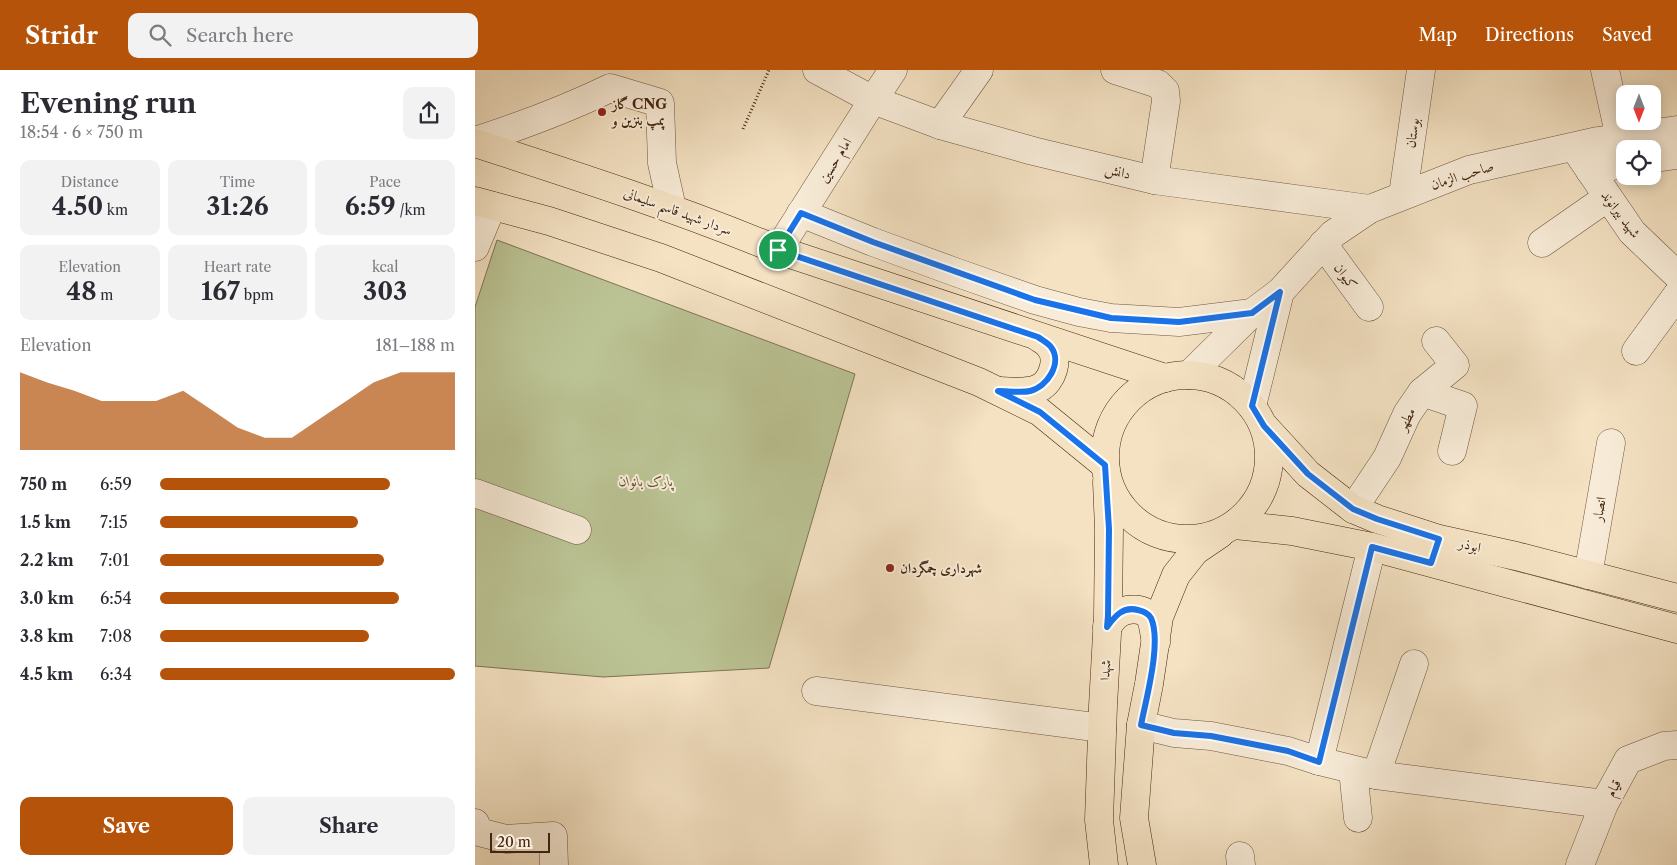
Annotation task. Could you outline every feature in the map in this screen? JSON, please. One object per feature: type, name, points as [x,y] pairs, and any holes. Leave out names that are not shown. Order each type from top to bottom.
[{"type":"main road","name":"سردار شهید قاسم سلیمانی","points":[[475,142],[672,208],[778,250],[1038,337],[1177,377]]},
{"type":"main road","points":[[483,204],[549,222],[661,258],[979,382],[1040,412],[1106,470]]},
{"type":"main road","points":[[998,391],[1029,392],[1041,388],[1049,378],[1054,368],[1055,356],[1050,347],[1038,337]]},
{"type":"main road","points":[[1141,865],[1134,818],[1141,725],[1159,617],[1176,575],[1195,551],[1230,528],[1251,510],[1263,491],[1269,470],[1269,448],[1258,416],[1234,390],[1213,379],[1177,377],[1144,387],[1126,402],[1113,420],[1106,442],[1106,470],[1116,499],[1131,518],[1152,532],[1176,539],[1201,539],[1230,528]]},
{"type":"main road","name":"ابوذر","points":[[1258,416],[1308,474],[1353,509],[1377,519],[1435,551],[1677,629]]},
{"type":"main road","name":"شهدا","points":[[1104,865],[1099,820],[1108,616],[1109,529],[1106,470]]},
{"type":"main road","name":"ابوذر","points":[[1230,528],[1292,531],[1372,547],[1516,556],[1677,598]]},
{"type":"main road","points":[[1107,627],[1124,610],[1136,609],[1146,613],[1151,618],[1155,642]]},
{"type":"street","name":"دانش","points":[[817,70],[873,100],[940,125],[1033,151],[1154,180],[1370,209]]},
{"type":"street","name":"امام حسین","points":[[778,250],[893,70]]},
{"type":"street","points":[[940,125],[979,70]]},
{"type":"street","name":"بوستان","points":[[1403,195],[1421,70]]},
{"type":"street","points":[[1605,70],[1620,140]]},
{"type":"street","points":[[1119,71],[1157,84],[1165,91],[1166,101],[1154,180]]},
{"type":"street","points":[[475,142],[541,118],[610,88],[660,103],[662,163],[672,208]]},
{"type":"street","name":"صاحب الزمان","points":[[1650,140],[1677,130]]},
{"type":"street","name":"صاحب الزمان","points":[[1177,377],[1252,313],[1280,292],[1333,234],[1370,209],[1469,170],[1575,147],[1616,150]]},
{"type":"street","name":"شهید بیرانوند","points":[[1575,147],[1632,232],[1677,275]]},
{"type":"street","points":[[1590,170],[1616,154]]},
{"type":"street","points":[[1661,157],[1677,155]]},
{"type":"street","points":[[1542,243],[1607,197]]},
{"type":"street","points":[[475,247],[483,204]]},
{"type":"street","points":[[801,213],[955,272],[1035,300],[1079,312],[1111,318],[1179,322],[1252,313]]},
{"type":"street","name":"کیوان","points":[[1323,244],[1369,307]]},
{"type":"street","points":[[1258,416],[1280,292]]},
{"type":"street","points":[[1636,351],[1677,295]]},
{"type":"street","name":"مطهر","points":[[1353,509],[1387,458],[1407,414],[1422,392],[1455,365],[1436,341]]},
{"type":"street","points":[[1422,392],[1463,406],[1451,451]]},
{"type":"street","name":"انصار","points":[[1588,575],[1611,443]]},
{"type":"street","points":[[475,493],[577,530]]},
{"type":"street","points":[[1319,762],[1372,547]]},
{"type":"street","points":[[1358,818],[1365,773],[1414,664]]},
{"type":"street","points":[[816,691],[1102,728]]},
{"type":"street","points":[[1141,725],[1174,733],[1211,736],[1288,751],[1319,762],[1365,773],[1605,804]]},
{"type":"street","name":"قیام","points":[[1580,865],[1605,804],[1628,760],[1664,746],[1677,745]]},
{"type":"street","points":[[475,823],[479,832],[506,839],[553,836],[554,865]]},
{"type":"path","points":[[743,129],[769,70]]},
{"type":"green space","name":"پارک بانوان","points":[[497,240],[855,374],[769,668],[603,677],[475,666],[475,307]]},
{"type":"place","name":"گاز CNG پمپ بنزین و","points":[[602,112]]},
{"type":"place","name":"شهرداری چمگردان","points":[[890,568]]},
{"type":"route","points":[[801,213],[873,242],[1035,300],[1079,312],[1111,318],[1179,322],[1252,313],[1280,292],[1252,406],[1264,426],[1308,474],[1353,509],[1377,519],[1439,539],[1431,563],[1372,547],[1319,762],[1288,751],[1211,736],[1174,733],[1141,725],[1155,642],[1153,627],[1151,618],[1146,613],[1136,609],[1124,610],[1107,627],[1109,529],[1105,465],[1040,412],[998,391],[1029,392],[1041,388],[1054,368],[1055,356],[1050,347],[1038,337],[778,250],[801,213]]}]
